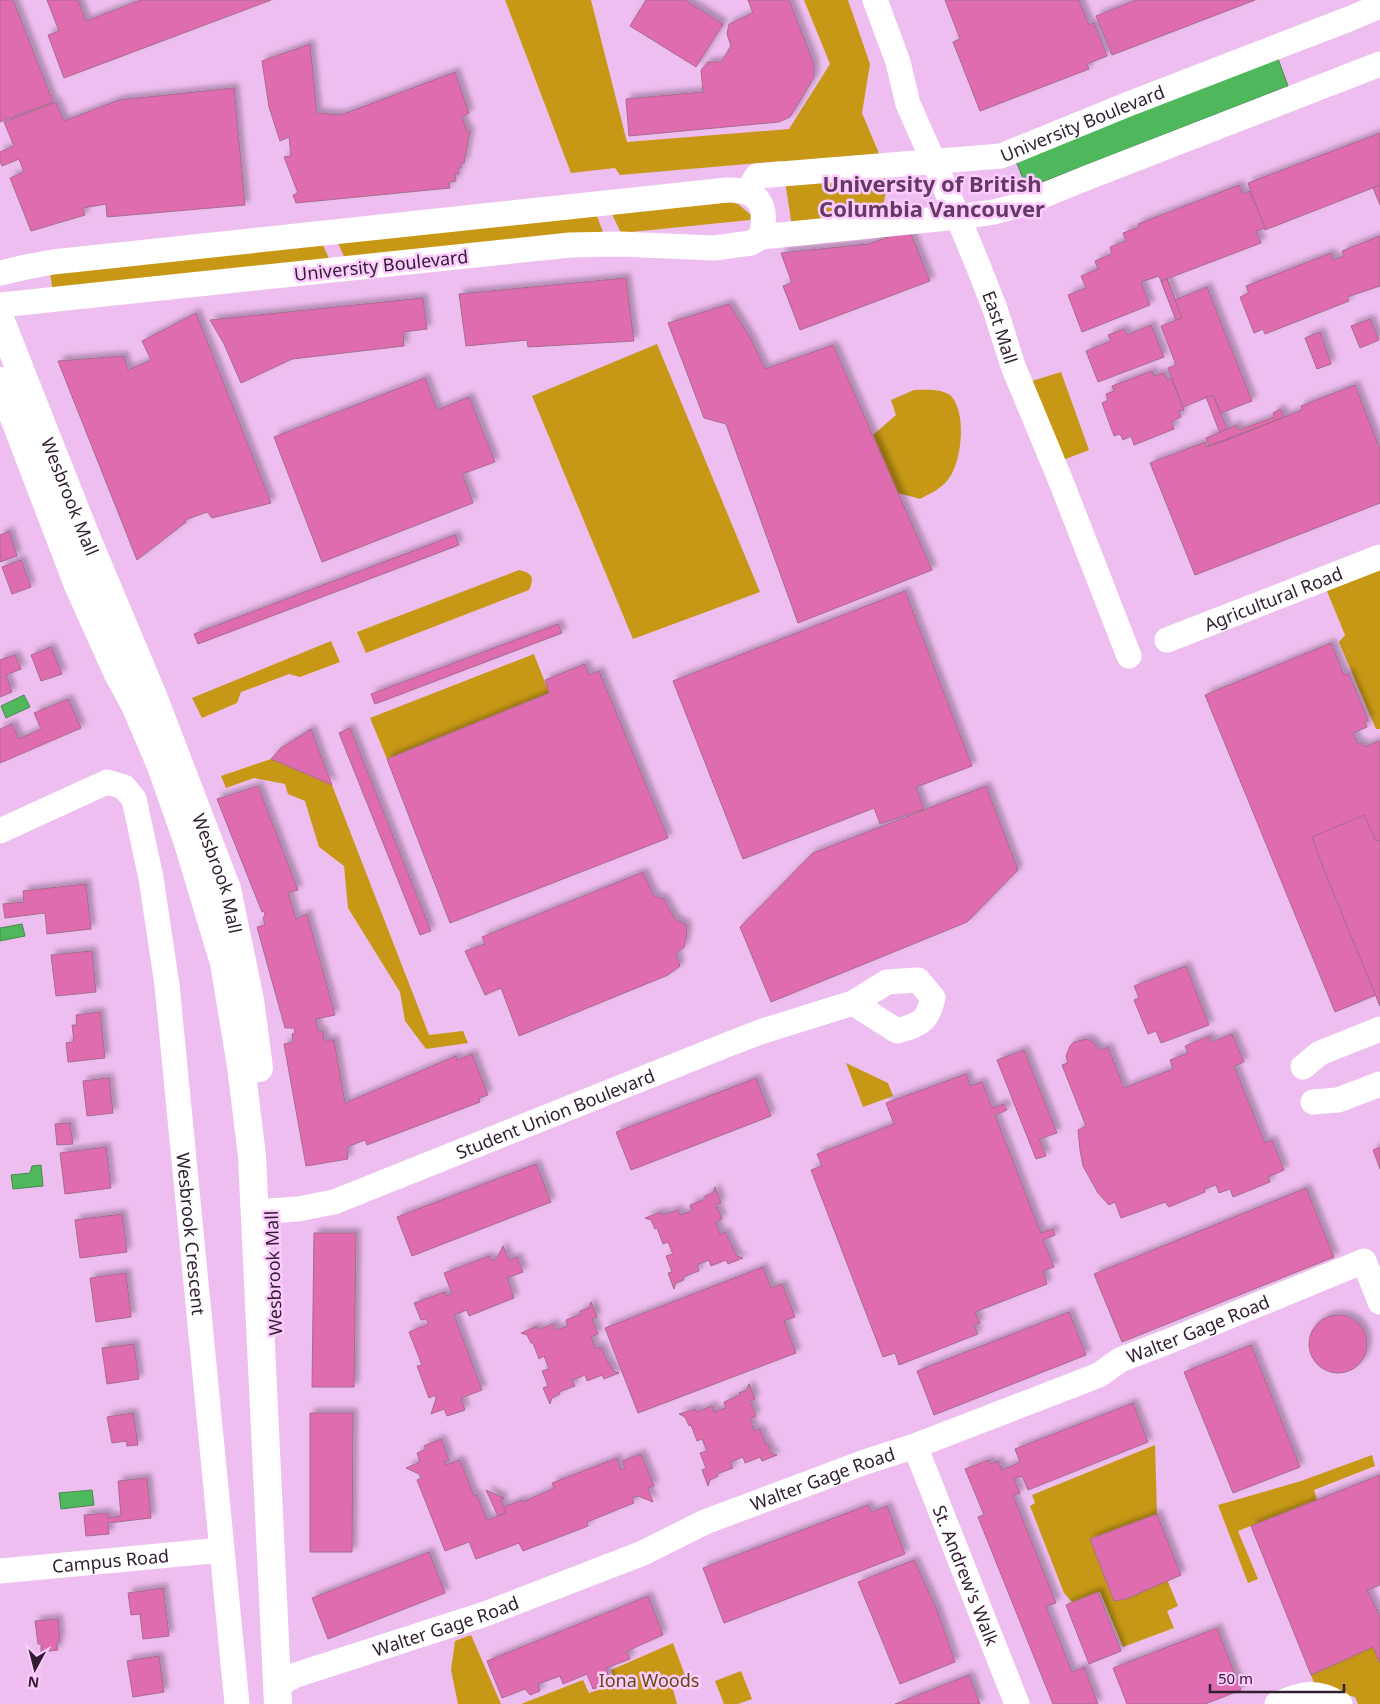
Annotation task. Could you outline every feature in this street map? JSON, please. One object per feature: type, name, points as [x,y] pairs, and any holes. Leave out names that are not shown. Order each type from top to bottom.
[{"type":"main road","name":"Wesbrook Mall","points":[[0,319],[87,539],[160,713],[227,889],[251,1009],[264,1100],[263,1211]]},
{"type":"main road","name":"Wesbrook Mall","points":[[0,380],[78,585],[118,674],[134,703],[161,766],[187,840],[224,963],[241,1066],[252,1156],[263,1211],[275,1290],[276,1402],[267,1463],[277,1694]]},
{"type":"street","name":"East Mall","points":[[874,0],[898,62],[908,104],[958,217],[995,309],[1013,366],[1062,484],[1129,656]]},
{"type":"street","name":"University Boulevard","points":[[748,192],[757,176],[1001,156],[1380,6]]},
{"type":"street","name":"University Boulevard","points":[[0,306],[570,245],[620,244],[714,248],[751,244],[761,237],[994,212],[1020,205],[1380,64]]},
{"type":"street","points":[[0,273],[26,266],[53,262],[727,190],[748,192],[762,206],[764,218],[761,237]]},
{"type":"street","name":"Agricultural Road","points":[[1167,640],[1380,557]]},
{"type":"street","name":"Wesbrook Crescent","points":[[0,830],[106,782],[124,788],[134,799],[152,888],[167,985],[237,1704]]},
{"type":"street","name":"Student Union Boulevard","points":[[263,1211],[298,1209],[334,1202],[729,1044],[853,1003]]},
{"type":"street","points":[[1303,1068],[1320,1053],[1380,1029]]},
{"type":"street","points":[[1313,1102],[1338,1100],[1380,1084]]},
{"type":"street","name":"Walter Gage Road","points":[[277,1694],[296,1675],[485,1614],[643,1553],[705,1522],[865,1462],[915,1446],[1099,1375],[1120,1360],[1364,1260],[1380,1302]]},
{"type":"street","name":"St. Andrew's Walk","points":[[915,1446],[1018,1704]]},
{"type":"street","name":"Campus Road","points":[[0,1571],[222,1550]]},
{"type":"street","points":[[1277,1704],[1311,1693],[1328,1697],[1340,1704]]},
{"type":"green space","points":[[505,0],[591,0],[627,142],[789,129],[830,64],[804,0],[848,0],[870,64],[862,113],[888,181],[882,211],[863,218],[792,227],[782,161],[620,175],[615,168],[571,173]]},
{"type":"green space","points":[[731,202],[738,204],[751,215],[750,220],[621,233],[612,214]]},
{"type":"green space","points":[[597,216],[604,235],[346,261],[338,243]]},
{"type":"green space","points":[[323,245],[331,263],[53,293],[50,272]]},
{"type":"green space","points":[[657,344],[760,592],[633,639],[532,396]]},
{"type":"green space","points":[[1061,372],[1089,450],[1063,460],[1032,381]]},
{"type":"green space","points":[[914,390],[939,391],[952,397],[957,405],[961,428],[959,453],[951,474],[946,482],[934,492],[920,499],[898,493],[873,435],[896,415],[891,400]]},
{"type":"green space","points":[[1380,562],[1380,729],[1376,729],[1339,642],[1345,635],[1324,584]]},
{"type":"green space","points":[[519,570],[531,576],[532,582],[529,590],[366,653],[357,632]]},
{"type":"green space","points":[[331,641],[340,662],[300,677],[289,674],[241,692],[237,703],[202,718],[192,698]]},
{"type":"green space","points":[[534,654],[549,693],[387,759],[370,718]]},
{"type":"green space","points":[[271,759],[332,785],[429,1035],[463,1031],[468,1043],[426,1049],[405,1021],[400,992],[348,908],[344,866],[319,847],[305,801],[288,794],[285,784],[254,778],[226,788],[221,776]]},
{"type":"green space","points":[[846,1063],[888,1083],[893,1096],[863,1107]]},
{"type":"green space","points":[[1155,1445],[1157,1514],[1090,1539],[1114,1601],[1164,1572],[1178,1606],[1167,1611],[1174,1628],[1123,1647],[1100,1592],[1072,1602],[1064,1593],[1030,1506],[1035,1503],[1032,1495]]},
{"type":"green space","points":[[1372,1455],[1375,1466],[1314,1490],[1317,1500],[1238,1531],[1258,1579],[1248,1583],[1218,1505],[1301,1481]]},
{"type":"green space","points":[[471,1635],[501,1704],[458,1704],[451,1670],[455,1641]]},
{"type":"green space","name":"Iona Woods","points":[[673,1643],[686,1678],[672,1686],[677,1704],[521,1704],[583,1680],[589,1693],[616,1684],[611,1670]]},
{"type":"green space","points":[[1373,1647],[1380,1663],[1380,1704],[1358,1704],[1355,1697],[1316,1688],[1311,1675]]},
{"type":"green space","points":[[741,1671],[752,1699],[738,1704],[724,1704],[715,1681]]},
{"type":"shaded area","points":[[1277,56],[1288,86],[1027,188],[1015,159]]},
{"type":"shaded area","points":[[24,695],[30,707],[6,718],[1,706]]},
{"type":"shaded area","points":[[22,924],[25,936],[0,941],[0,928]]},
{"type":"shaded area","points":[[41,1165],[43,1186],[13,1189],[11,1175],[30,1173],[32,1166]]},
{"type":"shaded area","points":[[92,1490],[94,1505],[61,1509],[59,1493]]},
{"type":"building","points":[[0,0],[13,0],[53,102],[0,122]]},
{"type":"building","points":[[47,0],[78,0],[86,21],[141,0],[271,0],[64,78],[48,35],[59,31]]},
{"type":"building","points":[[646,0],[685,0],[723,24],[696,67],[630,26]]},
{"type":"building","points":[[748,0],[789,0],[814,64],[814,77],[790,117],[779,122],[629,136],[626,99],[703,92],[701,70],[708,62],[721,62],[731,46],[727,34],[729,24],[753,13]]},
{"type":"building","points":[[945,0],[1079,0],[1089,25],[1094,23],[1107,56],[1087,64],[1089,69],[980,111],[953,42],[960,39]]},
{"type":"building","points":[[1136,0],[1255,0],[1112,55],[1096,16]]},
{"type":"building","points":[[310,44],[317,113],[341,115],[455,72],[469,113],[462,117],[467,131],[470,131],[464,163],[461,163],[461,168],[458,168],[459,174],[455,174],[456,181],[449,182],[450,188],[296,203],[293,195],[298,193],[284,157],[291,156],[289,137],[280,141],[269,107],[262,61]]},
{"type":"building","points":[[234,88],[245,205],[107,217],[106,204],[83,208],[85,215],[31,231],[10,178],[24,172],[19,159],[2,166],[0,162],[0,152],[14,146],[4,122],[56,102],[64,121],[119,100]]},
{"type":"building","points":[[1380,133],[1380,185],[1265,230],[1248,183]]},
{"type":"building","points":[[1239,185],[1243,194],[1250,191],[1265,228],[1256,231],[1261,243],[1161,281],[1159,276],[1141,282],[1150,305],[1082,332],[1068,295],[1086,288],[1081,276],[1098,269],[1095,261],[1112,254],[1110,247],[1126,241],[1123,233],[1139,227],[1138,224]]},
{"type":"building","points":[[1380,185],[1380,205],[1373,188]]},
{"type":"building","points":[[909,229],[930,281],[800,330],[783,286],[792,283],[781,253],[869,244]]},
{"type":"building","points":[[1380,236],[1380,286],[1347,297],[1349,301],[1265,334],[1263,329],[1254,333],[1240,297],[1249,293],[1246,286],[1331,253],[1333,260],[1344,256],[1342,251]]},
{"type":"building","points":[[626,278],[634,341],[528,347],[527,340],[466,346],[459,294]]},
{"type":"building","points":[[1167,279],[1182,318],[1176,320],[1161,281]]},
{"type":"building","points":[[1167,279],[1182,318],[1176,320],[1161,281]]},
{"type":"building","points":[[1207,287],[1252,401],[1221,413],[1213,395],[1183,407],[1168,368],[1176,365],[1161,326],[1182,318],[1175,300]]},
{"type":"building","points":[[423,298],[427,329],[403,332],[404,346],[292,359],[241,383],[224,344],[210,320]]},
{"type":"building","points":[[729,304],[751,339],[765,369],[833,345],[932,570],[798,623],[726,424],[704,418],[668,323]]},
{"type":"building","points":[[196,313],[271,503],[212,518],[207,512],[185,520],[186,522],[137,560],[58,361],[124,356],[128,370],[151,360],[142,341]]},
{"type":"building","points":[[1370,319],[1379,340],[1360,348],[1351,326]]},
{"type":"building","points":[[1151,325],[1164,357],[1098,382],[1086,351],[1111,341],[1108,335],[1124,329],[1127,335]]},
{"type":"building","points":[[1320,332],[1331,364],[1317,369],[1305,338]]},
{"type":"building","points":[[1152,371],[1154,376],[1164,373],[1167,380],[1171,378],[1184,410],[1179,411],[1181,417],[1171,422],[1174,429],[1134,445],[1131,436],[1123,440],[1120,434],[1114,436],[1102,403],[1108,400],[1106,394],[1114,391],[1112,386]]},
{"type":"building","points":[[425,378],[437,410],[469,397],[495,462],[462,474],[473,503],[322,562],[274,437]]},
{"type":"building","points":[[1355,385],[1380,449],[1380,503],[1195,575],[1150,463],[1205,442],[1207,447],[1227,440],[1302,410],[1301,406]]},
{"type":"building","points":[[1213,395],[1231,438],[1223,441],[1206,397]]},
{"type":"building","points":[[1281,409],[1284,417],[1209,446],[1206,438],[1237,425],[1239,430],[1274,417],[1273,413]]},
{"type":"building","points":[[9,531],[17,556],[0,562],[0,535]]},
{"type":"building","points":[[455,535],[459,545],[198,644],[194,634]]},
{"type":"building","points":[[21,560],[31,587],[12,594],[2,567]]},
{"type":"building","points":[[905,591],[972,766],[916,787],[924,809],[880,824],[874,808],[743,859],[673,681]]},
{"type":"building","points":[[558,624],[562,633],[375,704],[371,694]]},
{"type":"building","points":[[1331,643],[1344,675],[1349,674],[1368,720],[1365,722],[1367,727],[1353,733],[1358,744],[1362,743],[1363,747],[1380,741],[1380,1006],[1376,995],[1335,1012],[1205,695]]},
{"type":"building","points":[[51,647],[62,674],[41,681],[31,655]]},
{"type":"building","points":[[15,655],[21,669],[6,675],[12,692],[0,697],[0,660]]},
{"type":"building","points":[[585,664],[589,675],[599,671],[668,838],[450,923],[387,759],[549,693],[545,680]]},
{"type":"building","points":[[68,699],[81,728],[0,763],[0,729],[12,724],[19,739],[41,729],[34,713]]},
{"type":"building","points":[[350,728],[431,931],[420,935],[339,733]]},
{"type":"building","points":[[311,729],[332,785],[271,759],[281,748]]},
{"type":"building","points":[[258,786],[298,890],[288,893],[296,919],[307,914],[335,1015],[316,1019],[318,1031],[323,1031],[324,1040],[334,1040],[345,1103],[456,1056],[457,1060],[472,1054],[488,1095],[479,1098],[480,1102],[367,1145],[365,1140],[347,1147],[348,1159],[306,1166],[284,1044],[293,1042],[292,1034],[295,1033],[294,1028],[285,1028],[257,927],[265,925],[264,911],[262,912],[217,799]]},
{"type":"building","points":[[986,786],[1018,870],[967,922],[771,1002],[740,927],[813,853]]},
{"type":"building","points":[[1364,815],[1376,841],[1380,840],[1380,1006],[1312,837]]},
{"type":"building","points":[[643,872],[654,896],[664,899],[675,919],[686,925],[687,933],[684,947],[676,954],[680,966],[668,975],[519,1036],[501,988],[485,995],[465,951],[485,944],[482,937]]},
{"type":"building","points":[[86,884],[91,929],[47,934],[45,913],[5,918],[3,904],[24,902],[23,891]]},
{"type":"building","points":[[92,951],[96,992],[56,996],[51,955]]},
{"type":"building","points":[[1186,966],[1209,1025],[1161,1043],[1156,1031],[1148,1034],[1134,1000],[1139,998],[1134,986]]},
{"type":"building","points":[[100,1012],[105,1058],[68,1062],[66,1043],[74,1042],[72,1025],[77,1025],[76,1015]]},
{"type":"building","points":[[1232,1034],[1244,1062],[1234,1066],[1265,1143],[1272,1140],[1284,1170],[1268,1177],[1270,1182],[1233,1197],[1230,1189],[1219,1193],[1216,1185],[1204,1189],[1205,1192],[1169,1207],[1165,1202],[1121,1218],[1115,1202],[1109,1205],[1098,1193],[1083,1166],[1078,1130],[1086,1126],[1062,1065],[1068,1063],[1066,1056],[1070,1046],[1074,1042],[1087,1039],[1093,1042],[1100,1050],[1108,1047],[1124,1088],[1173,1069],[1170,1060],[1188,1053],[1185,1046],[1209,1036],[1212,1042]]},
{"type":"building","points":[[1024,1050],[1057,1133],[1039,1139],[1046,1156],[1036,1159],[997,1060]]},
{"type":"building","points":[[966,1074],[970,1086],[982,1082],[992,1108],[1004,1104],[1007,1110],[995,1115],[1041,1233],[1053,1229],[1055,1235],[1043,1240],[1054,1267],[1043,1271],[1047,1284],[975,1312],[980,1323],[974,1325],[978,1334],[899,1365],[895,1353],[883,1357],[811,1170],[822,1166],[817,1154],[894,1124],[886,1103]]},
{"type":"building","points":[[109,1078],[113,1113],[87,1116],[83,1081]]},
{"type":"building","points":[[756,1078],[771,1116],[631,1170],[616,1132]]},
{"type":"building","points":[[70,1123],[73,1144],[57,1145],[55,1124]]},
{"type":"building","points":[[106,1147],[111,1188],[65,1194],[60,1153]]},
{"type":"building","points":[[1380,1147],[1380,1169],[1373,1150]]},
{"type":"building","points":[[536,1164],[551,1202],[412,1256],[397,1217]]},
{"type":"building","points":[[715,1187],[721,1203],[716,1204],[722,1219],[716,1222],[720,1234],[725,1232],[737,1256],[743,1258],[728,1264],[726,1260],[711,1266],[709,1260],[697,1265],[699,1271],[683,1277],[684,1280],[676,1283],[674,1289],[668,1273],[672,1272],[666,1256],[673,1254],[668,1242],[663,1244],[657,1228],[655,1229],[651,1220],[645,1218],[661,1212],[662,1215],[678,1210],[680,1215],[692,1211],[690,1205],[705,1199],[705,1196],[713,1193]]},
{"type":"building","points":[[1306,1188],[1334,1257],[1122,1342],[1094,1274]]},
{"type":"building","points":[[122,1214],[127,1252],[80,1258],[75,1220]]},
{"type":"building","points":[[314,1233],[356,1233],[354,1387],[312,1387]]},
{"type":"building","points":[[503,1246],[509,1260],[517,1257],[523,1272],[507,1278],[514,1298],[469,1316],[467,1310],[454,1315],[482,1390],[461,1398],[465,1410],[447,1416],[444,1409],[431,1414],[436,1399],[435,1395],[429,1398],[417,1366],[422,1365],[409,1332],[429,1324],[426,1319],[421,1320],[414,1303],[445,1292],[446,1296],[452,1294],[444,1273],[489,1256],[491,1261],[497,1258]]},
{"type":"building","points":[[763,1267],[771,1288],[782,1284],[795,1317],[784,1321],[796,1353],[638,1413],[605,1328]]},
{"type":"building","points":[[126,1273],[131,1317],[96,1322],[90,1278]]},
{"type":"building","points":[[591,1302],[597,1317],[592,1319],[598,1334],[591,1337],[596,1349],[601,1347],[613,1371],[619,1373],[604,1379],[602,1375],[587,1381],[585,1375],[572,1380],[575,1386],[559,1392],[560,1394],[552,1398],[550,1404],[543,1388],[548,1386],[542,1371],[549,1369],[544,1356],[539,1359],[533,1343],[531,1343],[527,1335],[521,1333],[537,1326],[538,1330],[553,1324],[556,1330],[568,1326],[566,1320],[581,1314],[580,1311],[589,1308]]},
{"type":"building","points":[[1069,1312],[1086,1355],[934,1415],[917,1371]]},
{"type":"building","points":[[1338,1315],[1349,1317],[1362,1328],[1367,1344],[1365,1355],[1354,1368],[1338,1373],[1327,1371],[1314,1360],[1309,1344],[1311,1333],[1322,1320]]},
{"type":"building","points":[[134,1344],[139,1379],[107,1384],[102,1348]]},
{"type":"building","points":[[1251,1345],[1300,1467],[1233,1493],[1184,1372]]},
{"type":"building","points":[[749,1384],[755,1399],[750,1401],[756,1416],[750,1419],[754,1431],[760,1429],[771,1453],[777,1455],[762,1461],[760,1457],[745,1463],[743,1457],[730,1462],[733,1468],[717,1474],[718,1476],[710,1480],[708,1486],[702,1470],[706,1468],[700,1453],[707,1451],[702,1439],[697,1441],[691,1425],[689,1426],[685,1417],[679,1414],[695,1409],[696,1412],[712,1406],[714,1412],[726,1408],[724,1402],[747,1390]]},
{"type":"building","points":[[1133,1403],[1148,1442],[1028,1490],[1022,1476],[1014,1479],[1020,1493],[1013,1495],[1056,1603],[1046,1606],[1047,1609],[1072,1672],[1084,1667],[1098,1704],[1053,1704],[978,1517],[984,1515],[965,1469],[989,1460],[991,1464],[998,1461],[1002,1470],[1020,1462],[1015,1449]]},
{"type":"building","points":[[133,1413],[138,1445],[127,1446],[126,1441],[112,1443],[107,1417]]},
{"type":"building","points":[[310,1413],[353,1413],[352,1552],[310,1552]]},
{"type":"building","points":[[441,1439],[449,1460],[444,1462],[446,1465],[460,1460],[474,1496],[477,1495],[487,1520],[506,1513],[504,1507],[522,1500],[523,1502],[554,1488],[552,1483],[617,1458],[621,1470],[625,1468],[622,1461],[641,1454],[654,1486],[648,1488],[653,1502],[638,1496],[632,1498],[634,1503],[587,1522],[588,1526],[523,1551],[519,1543],[476,1559],[469,1542],[445,1551],[417,1480],[421,1478],[419,1474],[406,1468],[420,1462],[417,1453],[426,1449],[424,1446]]},
{"type":"building","points":[[1380,1475],[1380,1585],[1367,1590],[1380,1617],[1380,1663],[1373,1647],[1311,1675],[1251,1526]]},
{"type":"building","points":[[147,1478],[151,1518],[108,1523],[109,1534],[86,1536],[84,1515],[108,1513],[108,1518],[121,1516],[118,1481]]},
{"type":"building","points":[[486,1490],[504,1498],[501,1499],[506,1513],[498,1516]]},
{"type":"building","points":[[868,1505],[871,1512],[887,1506],[905,1554],[724,1623],[703,1568]]},
{"type":"building","points":[[1157,1514],[1181,1575],[1126,1599],[1114,1601],[1090,1539]]},
{"type":"building","points":[[429,1552],[445,1593],[328,1639],[312,1598]]},
{"type":"building","points":[[914,1560],[937,1610],[955,1662],[900,1684],[858,1582]]},
{"type":"building","points":[[163,1588],[169,1636],[143,1639],[140,1614],[131,1615],[128,1593]]},
{"type":"building","points":[[1098,1592],[1121,1651],[1089,1664],[1066,1605]]},
{"type":"building","points":[[648,1596],[663,1635],[627,1651],[630,1659],[606,1668],[611,1683],[593,1689],[587,1674],[563,1684],[560,1676],[538,1684],[540,1691],[530,1695],[525,1689],[502,1698],[487,1661]]},
{"type":"building","points":[[58,1619],[60,1641],[57,1642],[58,1650],[41,1652],[41,1644],[38,1644],[35,1621]]},
{"type":"building","points":[[1217,1628],[1241,1690],[1205,1704],[1127,1704],[1113,1668]]},
{"type":"building","points":[[159,1656],[164,1692],[133,1697],[127,1661]]},
{"type":"building","points":[[969,1675],[980,1704],[895,1704]]},
{"type":"district","name":"University of British Columbia Vancouver","points":[[932,196]]}]
